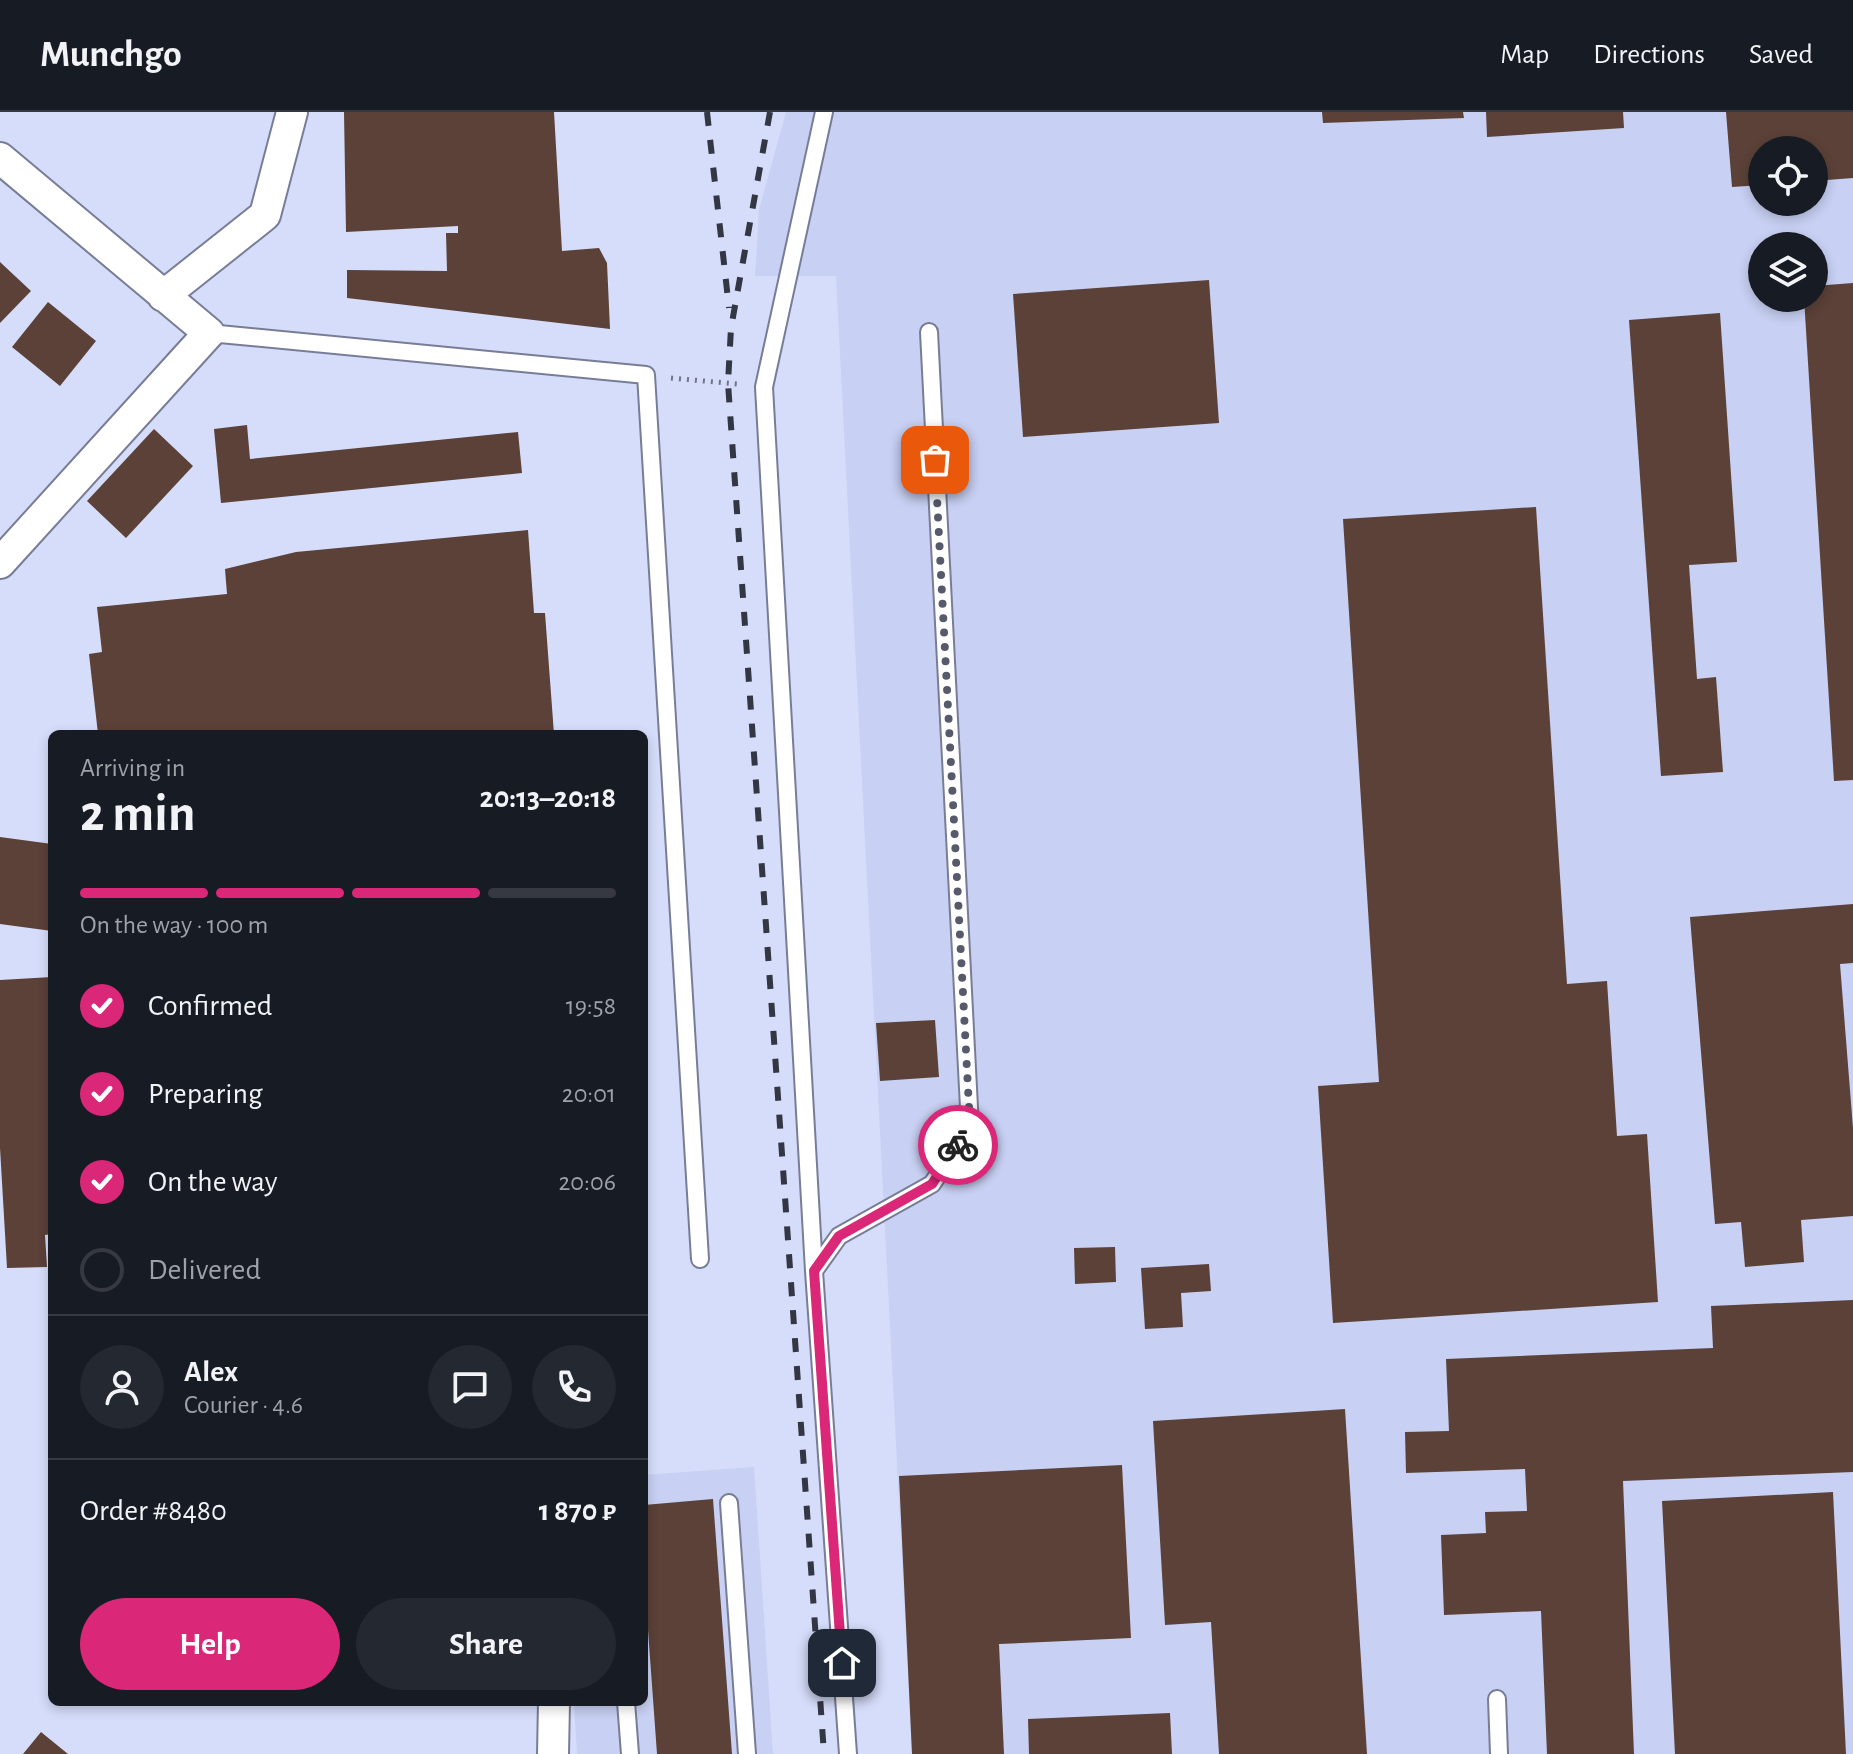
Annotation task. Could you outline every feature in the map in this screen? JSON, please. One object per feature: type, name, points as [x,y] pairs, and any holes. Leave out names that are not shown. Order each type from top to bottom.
[{"type":"street","points":[[163,296],[265,215],[292,112]]},
{"type":"street","points":[[0,158],[209,333],[0,563]]},
{"type":"street","points":[[553,1754],[554,1706]]},
{"type":"lane","points":[[824,112],[764,387],[814,1271],[848,1754]]},
{"type":"lane","points":[[814,1271],[839,1236],[932,1184],[970,1127],[929,332]]},
{"type":"lane","points":[[209,333],[646,375],[700,1259]]},
{"type":"lane","points":[[729,1503],[747,1754]]},
{"type":"lane","points":[[1497,1699],[1499,1754]]},
{"type":"lane","points":[[626,1706],[630,1754]]},
{"type":"path","points":[[646,375],[764,387]]},
{"type":"shaded area","points":[[786,112],[1853,112],[1853,1754],[912,1754],[836,276],[755,276],[759,210]]},
{"type":"shaded area","points":[[754,1467],[773,1754],[577,1754],[574,1706],[648,1706],[648,1475]]},
{"type":"building","points":[[344,112],[554,112],[562,251],[599,248],[607,263],[610,329],[347,298],[347,270],[447,271],[446,233],[458,233],[458,226],[346,232]]},
{"type":"building","points":[[1322,112],[1463,112],[1464,118],[1323,123]]},
{"type":"building","points":[[1486,112],[1623,112],[1624,128],[1487,137]]},
{"type":"building","points":[[1726,112],[1853,112],[1853,178],[1828,180],[1828,136],[1748,136],[1748,186],[1732,187]]},
{"type":"building","points":[[0,262],[31,291],[0,323]]},
{"type":"building","points":[[1209,280],[1219,423],[1023,437],[1013,294]]},
{"type":"building","points":[[1853,283],[1853,780],[1834,781],[1805,312],[1828,312],[1828,285]]},
{"type":"building","points":[[48,302],[96,341],[60,386],[12,347]]},
{"type":"building","points":[[1720,313],[1737,562],[1689,565],[1697,679],[1716,677],[1723,772],[1661,776],[1629,320]]},
{"type":"building","points":[[247,425],[250,459],[518,432],[522,473],[221,503],[214,429]]},
{"type":"building","points":[[154,429],[193,466],[126,538],[87,501]]},
{"type":"building","points":[[1536,507],[1567,984],[1607,981],[1617,1136],[1647,1134],[1658,1302],[1333,1323],[1318,1086],[1379,1082],[1343,519]]},
{"type":"building","points":[[528,530],[534,613],[545,613],[554,730],[98,730],[89,654],[102,652],[97,607],[227,594],[225,569],[296,552]]},
{"type":"building","points":[[0,837],[48,843],[48,930],[0,924]]},
{"type":"building","points":[[1853,904],[1853,963],[1840,964],[1853,1128],[1853,1216],[1801,1220],[1804,1262],[1745,1267],[1741,1222],[1715,1224],[1690,917]]},
{"type":"building","points":[[48,977],[47,1267],[7,1268],[0,1148],[0,980]]},
{"type":"building","points":[[935,1020],[939,1077],[880,1081],[876,1023]]},
{"type":"building","points":[[1115,1247],[1116,1282],[1075,1284],[1074,1248]]},
{"type":"building","points":[[1209,1264],[1211,1291],[1181,1293],[1183,1327],[1145,1329],[1141,1268]]},
{"type":"building","points":[[1853,1300],[1853,1472],[1623,1481],[1634,1754],[1547,1754],[1541,1611],[1444,1615],[1441,1535],[1486,1533],[1485,1512],[1527,1511],[1525,1469],[1406,1473],[1405,1432],[1449,1431],[1446,1359],[1713,1348],[1711,1306]]},
{"type":"building","points":[[1345,1409],[1367,1754],[1219,1754],[1211,1622],[1165,1625],[1153,1421]]},
{"type":"building","points":[[1122,1465],[1131,1638],[999,1644],[1004,1754],[912,1754],[899,1476]]},
{"type":"building","points":[[1833,1492],[1846,1754],[1675,1754],[1662,1501]]},
{"type":"building","points":[[713,1499],[732,1754],[657,1754],[648,1630],[648,1505]]},
{"type":"building","points":[[1170,1713],[1172,1754],[1029,1754],[1028,1719]]},
{"type":"building","points":[[41,1732],[68,1754],[23,1754]]},
{"type":"railway","points":[[707,112],[729,308]]},
{"type":"railway","points":[[770,112],[731,328],[728,383],[824,1754]]},
{"type":"way so far","points":[[935,460],[970,1127],[958,1145]]},
{"type":"route","points":[[842,1663],[814,1271],[839,1236],[932,1184],[958,1145]]}]
